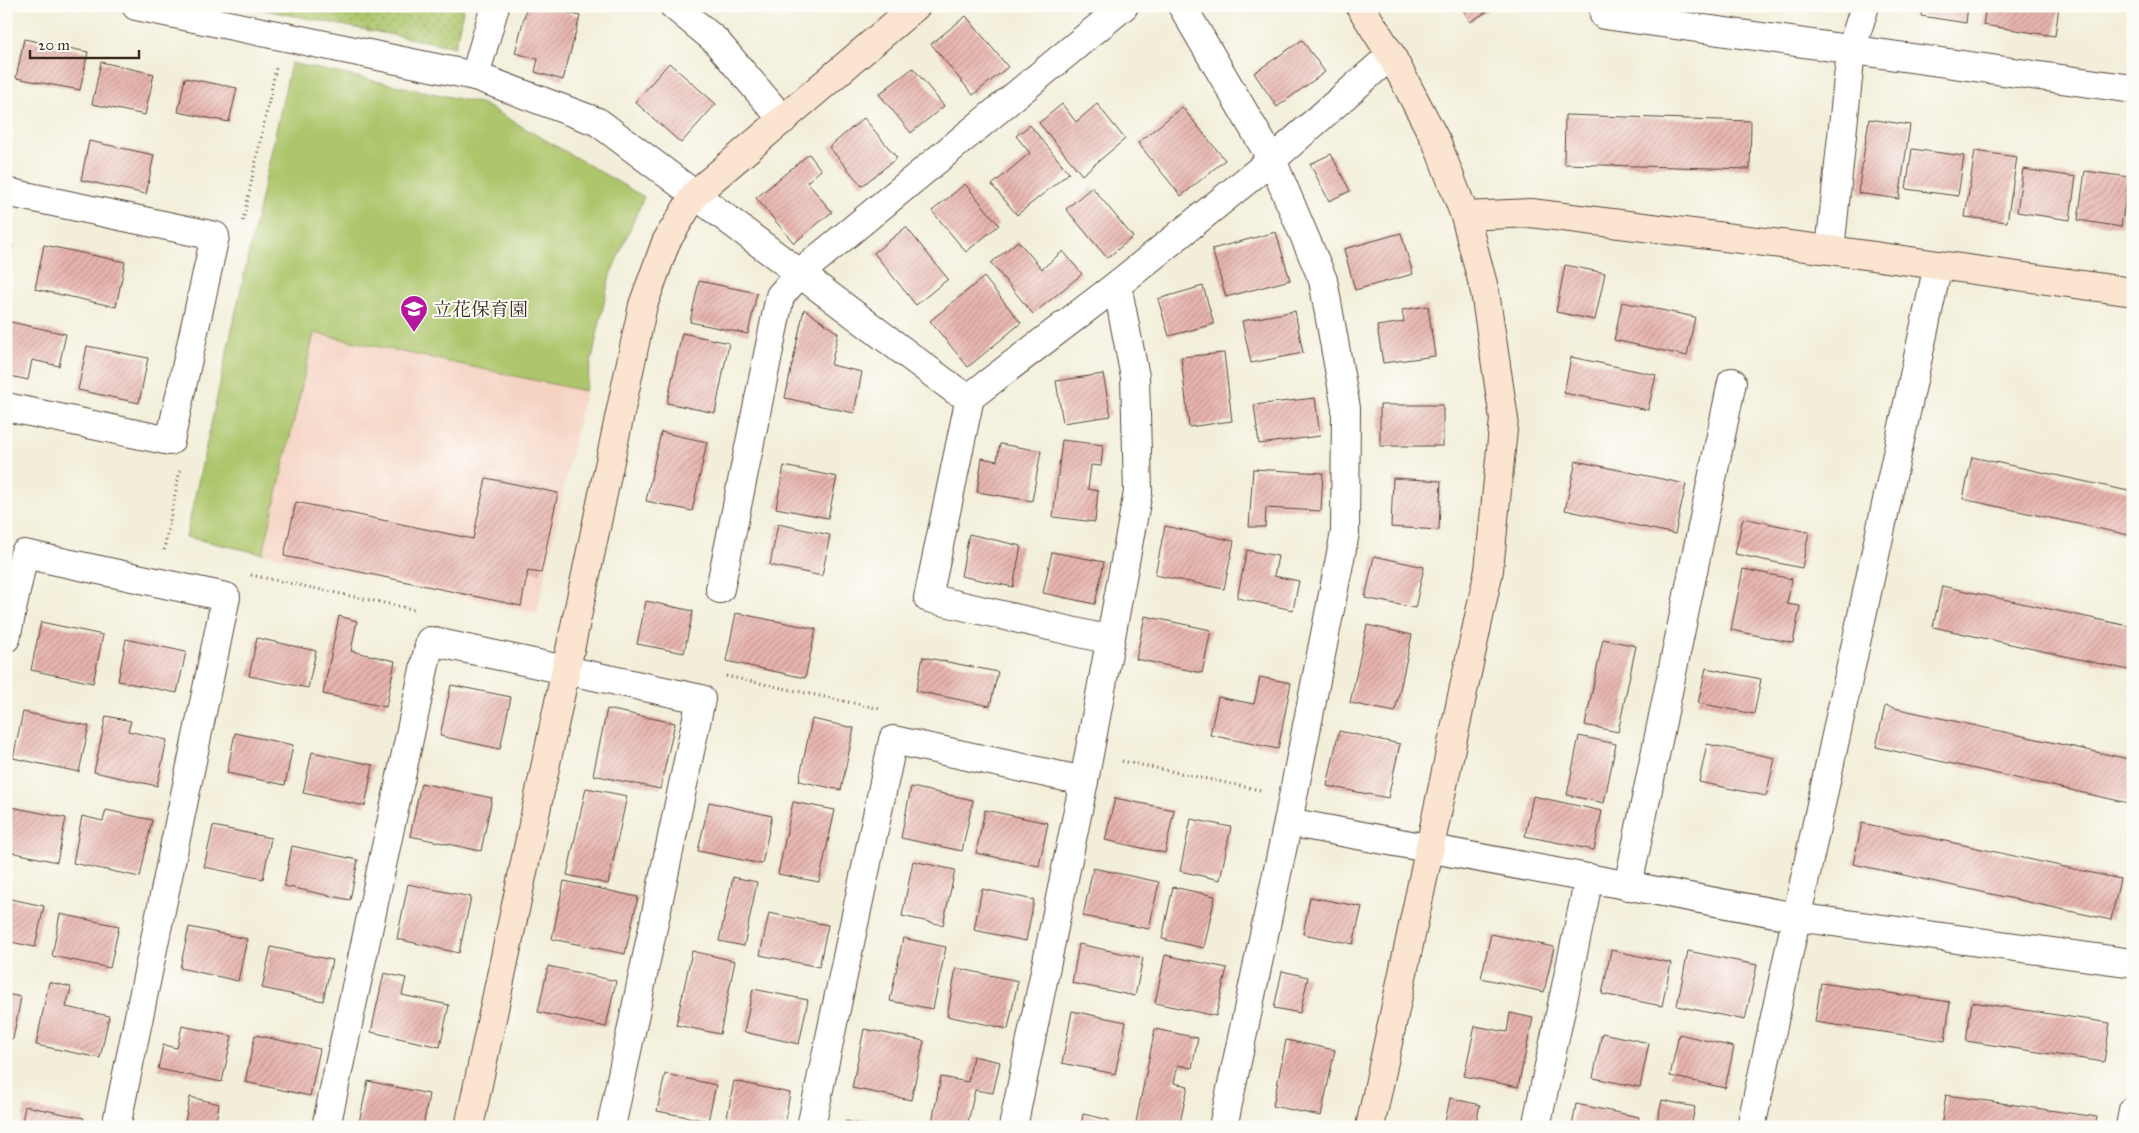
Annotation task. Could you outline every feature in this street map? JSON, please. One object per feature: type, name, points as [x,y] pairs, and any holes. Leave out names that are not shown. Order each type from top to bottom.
[{"type":"street","points":[[136,6],[475,76],[598,122],[801,272],[955,390],[970,397]]},
{"type":"street","points":[[475,76],[495,6]]},
{"type":"street","points":[[674,6],[715,40],[783,120]]},
{"type":"street","points":[[469,1127],[643,305],[666,242],[696,194],[916,6]]},
{"type":"street","points":[[720,589],[780,296],[801,272],[1124,6]]},
{"type":"street","points":[[1182,6],[1272,160],[1324,280],[1346,408],[1345,533],[1288,822],[1223,1127]]},
{"type":"street","points":[[1360,6],[1391,55],[1437,143],[1465,216],[1485,292],[1504,419],[1489,570],[1370,1127]]},
{"type":"street","points":[[1830,250],[1851,50],[1864,6]]},
{"type":"street","points":[[1604,15],[2133,89]]},
{"type":"street","points":[[1110,640],[928,598],[970,397],[1117,285],[1272,160],[1391,55]]},
{"type":"street","points":[[6,192],[214,236],[170,441],[6,407]]},
{"type":"street","points":[[1465,216],[1531,213],[1830,250],[2133,292]]},
{"type":"street","points":[[1751,1127],[1938,265]]},
{"type":"street","points":[[1013,1127],[1084,781],[1138,492],[1135,377],[1117,285]]},
{"type":"street","points":[[1628,886],[1732,382]]},
{"type":"street","points":[[6,638],[24,554],[226,597],[116,1127]]},
{"type":"street","points":[[326,1127],[430,641],[701,699],[611,1127]]},
{"type":"street","points":[[811,1127],[893,740],[1084,781]]},
{"type":"street","points":[[1288,822],[1796,918],[2133,963]]},
{"type":"street","points":[[1536,1127],[1590,878]]},
{"type":"street","points":[[2130,1127],[2133,1110]]},
{"type":"shaded area","name":"立花保育園","points":[[291,63],[483,104],[644,197],[610,275],[537,613],[186,537]]},
{"type":"green space","points":[[243,6],[464,6],[455,47]]},
{"type":"green space","name":"立花保育園","points":[[291,63],[483,104],[644,197],[610,275],[585,391],[314,333],[263,554],[186,537]]},
{"type":"building","points":[[527,6],[541,6],[580,16],[563,80],[535,72],[538,59],[515,53]]},
{"type":"building","points":[[1461,6],[1496,6],[1470,22]]},
{"type":"building","points":[[1922,6],[1968,6],[1966,23],[1921,16]]},
{"type":"building","points":[[1986,6],[2059,6],[2055,36],[1983,25]]},
{"type":"building","points":[[966,16],[1008,67],[973,95],[931,44]]},
{"type":"building","points":[[24,39],[88,52],[80,90],[16,78]]},
{"type":"building","points":[[1302,40],[1325,72],[1277,107],[1254,73]]},
{"type":"building","points":[[101,62],[154,74],[145,115],[92,104]]},
{"type":"building","points":[[669,63],[716,104],[681,143],[635,102]]},
{"type":"building","points":[[913,68],[944,106],[911,133],[879,94]]},
{"type":"building","points":[[185,78],[237,88],[229,122],[178,112]]},
{"type":"building","points":[[1062,104],[1076,122],[1097,104],[1125,139],[1082,175],[1039,123]]},
{"type":"building","points":[[1182,107],[1225,160],[1181,196],[1138,143]]},
{"type":"building","points":[[1565,115],[1751,121],[1750,169],[1564,164]]},
{"type":"building","points":[[864,118],[897,158],[862,186],[829,147]]},
{"type":"building","points":[[1869,119],[1910,125],[1899,199],[1858,193]]},
{"type":"building","points":[[1030,125],[1069,173],[1017,215],[992,185],[1030,153],[1016,136]]},
{"type":"building","points":[[89,141],[154,155],[146,194],[81,180]]},
{"type":"building","points":[[1912,149],[1964,156],[1958,196],[1906,189]]},
{"type":"building","points":[[1975,151],[2017,157],[2007,222],[1965,217]]},
{"type":"building","points":[[809,154],[821,170],[807,182],[832,212],[794,243],[756,198]]},
{"type":"building","points":[[1331,154],[1350,191],[1329,201],[1310,164]]},
{"type":"building","points":[[2023,169],[2076,177],[2070,220],[2017,212]]},
{"type":"building","points":[[2085,171],[2129,177],[2121,227],[2078,220]]},
{"type":"building","points":[[965,184],[999,225],[966,252],[932,211]]},
{"type":"building","points":[[1092,187],[1133,237],[1107,258],[1066,209]]},
{"type":"building","points":[[906,227],[948,279],[916,305],[874,253]]},
{"type":"building","points":[[1276,232],[1290,280],[1226,297],[1212,249]]},
{"type":"building","points":[[1401,233],[1413,274],[1355,290],[1344,249]]},
{"type":"building","points":[[1018,241],[1042,269],[1063,251],[1082,274],[1033,314],[991,263]]},
{"type":"building","points":[[6,244],[13,245],[7,272],[6,271]]},
{"type":"building","points":[[44,245],[125,262],[116,307],[35,289]]},
{"type":"building","points":[[1565,265],[1605,273],[1595,320],[1556,312]]},
{"type":"building","points":[[984,277],[1021,323],[968,367],[930,321]]},
{"type":"building","points":[[699,281],[757,293],[748,334],[690,322]]},
{"type":"building","points":[[1203,286],[1214,324],[1169,336],[1158,299]]},
{"type":"building","points":[[1622,302],[1695,317],[1687,356],[1614,340]]},
{"type":"building","points":[[1428,306],[1435,356],[1383,363],[1377,326],[1404,322],[1402,310]]},
{"type":"building","points":[[804,309],[838,333],[831,365],[862,372],[854,413],[785,398]]},
{"type":"building","points":[[1295,311],[1303,353],[1251,363],[1242,321]]},
{"type":"building","points":[[6,321],[66,334],[59,366],[32,360],[28,380],[6,375]]},
{"type":"building","points":[[682,333],[729,343],[715,413],[667,403]]},
{"type":"building","points":[[87,346],[148,358],[139,403],[78,390]]},
{"type":"building","points":[[1224,353],[1232,421],[1189,427],[1181,357]]},
{"type":"building","points":[[1571,357],[1656,375],[1648,410],[1564,393]]},
{"type":"building","points":[[1103,374],[1111,416],[1063,423],[1056,381]]},
{"type":"building","points":[[1315,398],[1320,436],[1259,444],[1254,405]]},
{"type":"building","points":[[1380,405],[1443,405],[1443,446],[1380,446]]},
{"type":"building","points":[[661,432],[707,442],[692,511],[646,501]]},
{"type":"building","points":[[1062,440],[1103,445],[1101,466],[1091,465],[1088,489],[1098,491],[1095,522],[1053,517]]},
{"type":"building","points":[[1000,444],[1041,451],[1032,501],[977,492],[982,458],[997,461]]},
{"type":"building","points":[[1972,457],[2133,492],[2133,536],[1963,499]]},
{"type":"building","points":[[1576,461],[1686,484],[1675,534],[1565,510]]},
{"type":"building","points":[[784,466],[837,477],[828,518],[776,508]]},
{"type":"building","points":[[1253,469],[1323,473],[1321,511],[1266,508],[1265,527],[1249,527]]},
{"type":"building","points":[[486,478],[558,493],[541,573],[528,571],[521,606],[284,556],[296,502],[473,539]]},
{"type":"building","points":[[1393,478],[1441,481],[1439,530],[1391,527]]},
{"type":"building","points":[[1743,518],[1809,532],[1802,568],[1735,554]]},
{"type":"building","points":[[778,524],[830,535],[822,576],[770,565]]},
{"type":"building","points":[[1165,526],[1234,541],[1224,589],[1155,575]]},
{"type":"building","points":[[969,534],[1021,546],[1013,587],[961,576]]},
{"type":"building","points":[[1247,550],[1278,556],[1274,576],[1299,581],[1293,610],[1237,598]]},
{"type":"building","points":[[1052,552],[1104,562],[1095,604],[1043,593]]},
{"type":"building","points":[[1374,556],[1424,567],[1415,608],[1365,598]]},
{"type":"building","points":[[1743,569],[1792,579],[1787,604],[1800,606],[1793,643],[1731,630]]},
{"type":"building","points":[[1942,586],[2133,627],[2133,671],[1933,627]]},
{"type":"building","points":[[646,601],[693,611],[684,653],[637,644]]},
{"type":"building","points":[[736,613],[816,629],[805,678],[726,661]]},
{"type":"building","points":[[339,616],[357,621],[351,651],[395,661],[386,707],[323,694]]},
{"type":"building","points":[[1145,616],[1211,630],[1202,673],[1136,659]]},
{"type":"building","points":[[41,622],[103,635],[93,683],[31,670]]},
{"type":"building","points":[[1367,625],[1412,635],[1395,712],[1350,703]]},
{"type":"building","points":[[257,638],[316,651],[308,688],[249,676]]},
{"type":"building","points":[[126,639],[186,652],[177,693],[118,681]]},
{"type":"building","points":[[1603,639],[1636,646],[1618,732],[1585,725]]},
{"type":"building","points":[[923,657],[998,672],[990,706],[916,691]]},
{"type":"building","points":[[1706,668],[1761,679],[1754,714],[1698,703]]},
{"type":"building","points":[[1260,677],[1291,683],[1278,749],[1210,735],[1218,697],[1254,704]]},
{"type":"building","points":[[451,685],[511,697],[500,749],[440,736]]},
{"type":"building","points":[[1885,706],[2133,760],[2133,804],[1876,747]]},
{"type":"building","points":[[607,709],[675,723],[660,789],[593,775]]},
{"type":"building","points":[[23,712],[89,726],[79,772],[13,758]]},
{"type":"building","points":[[106,716],[131,721],[128,731],[167,740],[157,786],[94,772]]},
{"type":"building","points":[[812,719],[854,728],[841,790],[799,781]]},
{"type":"building","points":[[1339,731],[1400,744],[1388,798],[1327,786]]},
{"type":"building","points":[[235,733],[293,745],[285,785],[227,773]]},
{"type":"building","points":[[1579,736],[1616,744],[1604,803],[1567,795]]},
{"type":"building","points":[[1707,744],[1775,758],[1766,796],[1699,782]]},
{"type":"building","points":[[312,752],[373,765],[365,806],[303,793]]},
{"type":"building","points":[[421,783],[492,798],[481,851],[410,836]]},
{"type":"building","points":[[911,787],[973,800],[962,851],[901,838]]},
{"type":"building","points":[[586,788],[627,796],[608,884],[567,875]]},
{"type":"building","points":[[1533,796],[1602,811],[1594,850],[1525,836]]},
{"type":"building","points":[[1115,798],[1174,810],[1165,853],[1105,840]]},
{"type":"building","points":[[709,802],[772,816],[762,864],[698,851]]},
{"type":"building","points":[[793,802],[835,810],[819,882],[778,874]]},
{"type":"building","points":[[6,806],[66,818],[57,862],[6,851]]},
{"type":"building","points":[[106,810],[152,820],[140,877],[73,863],[82,816],[103,821]]},
{"type":"building","points":[[985,810],[1048,823],[1039,866],[976,853]]},
{"type":"building","points":[[1191,819],[1231,827],[1220,880],[1180,871]]},
{"type":"building","points":[[1862,823],[2120,879],[2111,920],[1853,864]]},
{"type":"building","points":[[213,826],[271,838],[263,879],[204,867]]},
{"type":"building","points":[[292,846],[358,860],[350,900],[284,886]]},
{"type":"building","points":[[913,861],[955,870],[943,925],[902,916]]},
{"type":"building","points":[[1093,868],[1159,882],[1149,929],[1083,916]]},
{"type":"building","points":[[733,877],[757,882],[744,946],[719,941]]},
{"type":"building","points":[[564,881],[638,897],[625,954],[552,939]]},
{"type":"building","points":[[408,884],[471,897],[459,953],[397,939]]},
{"type":"building","points":[[1173,887],[1215,896],[1204,948],[1162,939]]},
{"type":"building","points":[[982,889],[1034,900],[1026,941],[974,930]]},
{"type":"building","points":[[1310,897],[1362,907],[1353,944],[1303,934]]},
{"type":"building","points":[[6,898],[44,906],[35,947],[6,941]]},
{"type":"building","points":[[769,913],[828,925],[819,967],[760,955]]},
{"type":"building","points":[[60,914],[119,926],[110,968],[52,956]]},
{"type":"building","points":[[189,927],[247,939],[238,981],[180,968]]},
{"type":"building","points":[[1491,934],[1554,947],[1544,992],[1481,978]]},
{"type":"building","points":[[903,938],[946,947],[933,1009],[890,1001]]},
{"type":"building","points":[[1079,944],[1143,958],[1135,996],[1072,983]]},
{"type":"building","points":[[271,947],[332,960],[323,1001],[262,988]]},
{"type":"building","points":[[1611,950],[1671,963],[1662,1006],[1602,994]]},
{"type":"building","points":[[692,951],[735,961],[720,1034],[676,1025]]},
{"type":"building","points":[[1688,951],[1757,965],[1745,1020],[1677,1006]]},
{"type":"building","points":[[1165,955],[1227,968],[1216,1016],[1155,1003]]},
{"type":"building","points":[[548,966],[616,981],[606,1027],[538,1012]]},
{"type":"building","points":[[956,968],[1018,981],[1008,1029],[947,1016]]},
{"type":"building","points":[[1282,971],[1308,977],[1300,1013],[1274,1008]]},
{"type":"building","points":[[384,973],[406,978],[402,995],[449,1005],[440,1047],[371,1032]]},
{"type":"building","points":[[49,982],[71,987],[66,1007],[109,1016],[100,1058],[36,1045]]},
{"type":"building","points":[[1821,983],[1950,1002],[1945,1041],[1815,1022]]},
{"type":"building","points":[[753,989],[808,1000],[799,1044],[744,1032]]},
{"type":"building","points":[[6,994],[21,997],[13,1039],[6,1037]]},
{"type":"building","points":[[1972,1002],[2110,1023],[2104,1062],[1966,1041]]},
{"type":"building","points":[[1072,1011],[1126,1022],[1115,1074],[1062,1063]]},
{"type":"building","points":[[1510,1013],[1533,1018],[1518,1087],[1464,1076],[1475,1026],[1507,1032]]},
{"type":"building","points":[[182,1026],[232,1036],[222,1082],[158,1069],[163,1045],[177,1048]]},
{"type":"building","points":[[864,1029],[924,1041],[911,1100],[852,1088]]},
{"type":"building","points":[[1155,1029],[1198,1038],[1192,1068],[1178,1065],[1174,1083],[1188,1086],[1179,1127],[1135,1127]]},
{"type":"building","points":[[1602,1033],[1649,1043],[1640,1087],[1593,1078]]},
{"type":"building","points":[[1679,1034],[1734,1047],[1725,1088],[1670,1076]]},
{"type":"building","points":[[255,1035],[320,1049],[310,1096],[245,1082]]},
{"type":"building","points":[[1286,1040],[1335,1050],[1321,1116],[1273,1106]]},
{"type":"building","points":[[973,1056],[1000,1062],[993,1093],[975,1090],[967,1127],[931,1127],[941,1077],[968,1082]]},
{"type":"building","points":[[665,1074],[716,1085],[708,1121],[657,1111]]},
{"type":"building","points":[[368,1081],[429,1094],[423,1127],[358,1127]]},
{"type":"building","points":[[734,1081],[790,1093],[784,1127],[744,1127],[726,1123]]},
{"type":"building","points":[[1946,1095],[2097,1117],[2095,1127],[1941,1127]]},
{"type":"building","points":[[190,1097],[219,1104],[215,1127],[184,1127]]},
{"type":"building","points":[[1450,1098],[1480,1105],[1475,1127],[1444,1127]]},
{"type":"building","points":[[1662,1100],[1695,1107],[1691,1127],[1656,1127]]},
{"type":"building","points":[[1576,1104],[1639,1117],[1637,1127],[1572,1127]]},
{"type":"building","points":[[25,1106],[84,1118],[82,1127],[21,1127]]},
{"type":"building","points":[[1083,1114],[1109,1120],[1107,1127],[1081,1127]]},
{"type":"building","points":[[846,1121],[870,1126],[870,1127],[845,1127]]},
{"type":"place","name":"立花保育園","points":[[414,333]]}]
